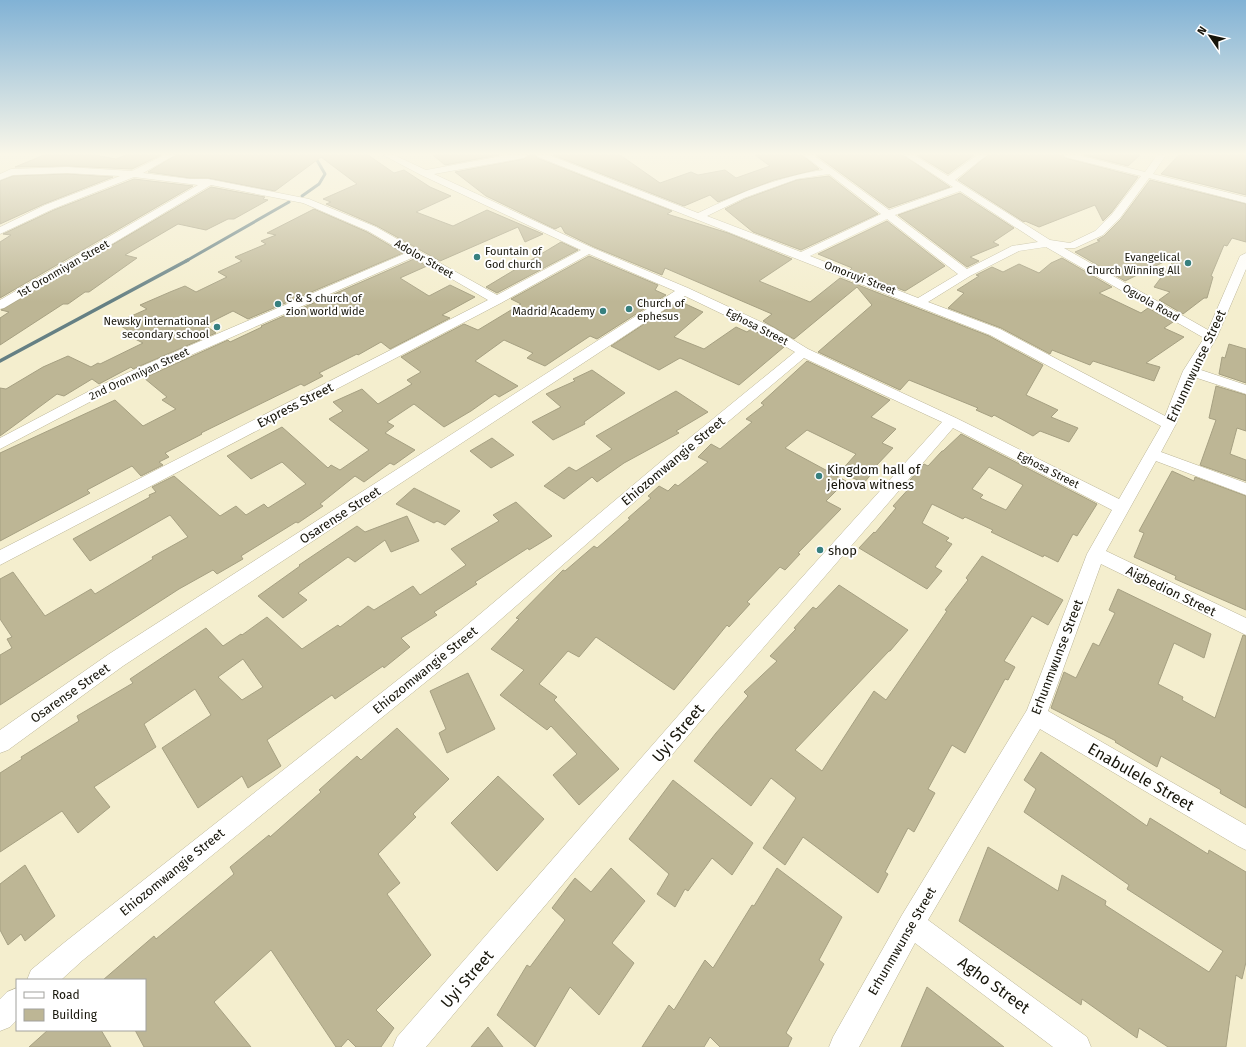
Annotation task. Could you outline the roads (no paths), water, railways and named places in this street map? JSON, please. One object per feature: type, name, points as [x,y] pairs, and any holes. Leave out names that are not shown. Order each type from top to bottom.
[{"type":"street","points":[[0,231],[57,204]]},
{"type":"street","name":"1st Oronmiyan Street","points":[[0,306],[171,204]]},
{"type":"street","name":"Adolor Street","points":[[313,204],[372,229],[497,300]]},
{"type":"street","name":"Eghosa Street","points":[[490,204],[769,331],[803,352],[951,421],[1123,508]]},
{"type":"street","name":"Omoruyi Street","points":[[668,204],[995,332],[1169,424]]},
{"type":"street","points":[[700,216],[725,204]]},
{"type":"street","points":[[875,204],[966,274]]},
{"type":"street","points":[[802,256],[888,214],[916,204]]},
{"type":"street","name":"Oguola Road","points":[[987,204],[1047,243],[1211,337]]},
{"type":"street","points":[[919,302],[966,274],[1016,248],[1047,243],[1071,246],[1098,232],[1116,216],[1125,204]]},
{"type":"street","name":"Express Street","points":[[0,558],[497,300],[589,250]]},
{"type":"street","name":"2nd Oronmiyan Street","points":[[0,444],[100,391],[145,370],[414,253]]},
{"type":"street","name":"Erhunmwunse Street","points":[[843,1047],[911,924],[1036,715],[1096,554],[1169,424],[1190,371],[1211,337],[1246,256]]},
{"type":"street","name":"Osarense Street","points":[[0,743],[116,660],[684,291]]},
{"type":"street","name":"Ehiozomwangie Street","points":[[42,979],[74,951],[468,636],[675,458],[803,352]]},
{"type":"street","points":[[1190,371],[1246,390]]},
{"type":"street","name":"Uyi Street","points":[[407,1047],[712,692],[951,421]]},
{"type":"street","points":[[1152,454],[1246,489]]},
{"type":"street","name":"Aigbedion Street","points":[[1096,554],[1246,627]]},
{"type":"street","name":"Enabulele Street","points":[[1036,715],[1246,838]]},
{"type":"street","name":"Agho Street","points":[[911,924],[1077,1047]]},
{"type":"street","points":[[0,1017],[16,1003]]},
{"type":"waterway","points":[[186,261],[286,204]]},
{"type":"waterway","points":[[0,361],[188,260]]},
{"type":"place","name":"Fountain of God church","points":[[477,257]]},
{"type":"place","name":"Evangelical Church Winning All","points":[[1188,263]]},
{"type":"place","name":"C & S church of zion world wide","points":[[278,304]]},
{"type":"place","name":"Church of ephesus","points":[[629,309]]},
{"type":"place","name":"Madrid Academy","points":[[603,311]]},
{"type":"place","name":"Newsky international secondary school","points":[[217,327]]},
{"type":"place","name":"Kingdom hall of jehova witness","points":[[819,476]]},
{"type":"place","name":"shop","points":[[820,550]]}]
